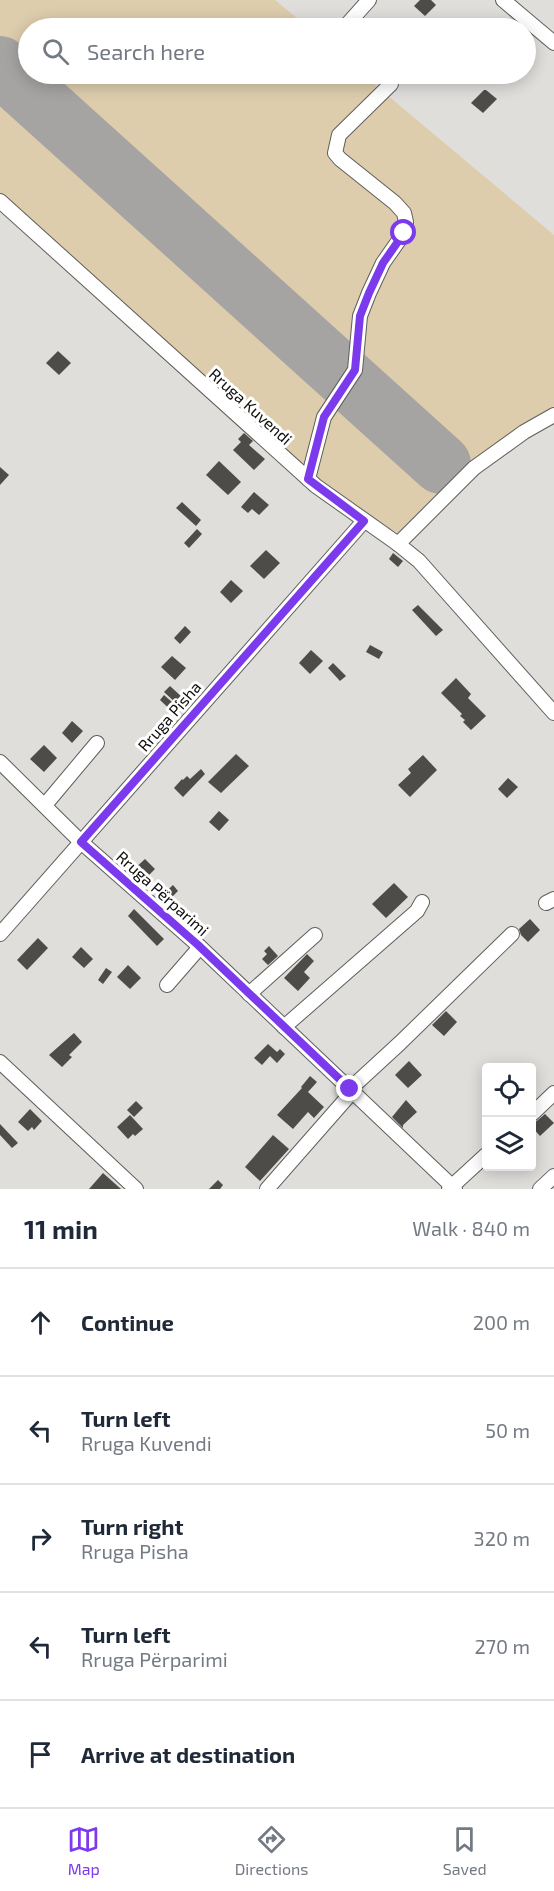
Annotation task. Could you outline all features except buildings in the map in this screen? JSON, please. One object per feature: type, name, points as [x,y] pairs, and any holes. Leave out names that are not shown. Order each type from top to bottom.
[{"type":"street","points":[[353,18],[369,0]]},
{"type":"street","points":[[503,0],[524,18]]},
{"type":"street","points":[[536,28],[554,43]]},
{"type":"street","points":[[308,479],[324,417],[355,370],[360,316],[383,263],[404,233],[406,222],[404,213],[335,153],[339,135],[391,84]]},
{"type":"street","name":"Rruga Kuvendi","points":[[0,201],[308,479],[419,561],[554,713]]},
{"type":"street","points":[[398,544],[474,468],[524,432],[554,415]]},
{"type":"street","name":"Rruga Pisha","points":[[0,934],[364,521]]},
{"type":"street","points":[[45,805],[97,743]]},
{"type":"street","name":"Rruga Përparimi","points":[[0,762],[81,842],[200,947],[352,1090],[452,1188],[482,1159]]},
{"type":"street","points":[[284,1027],[417,911],[422,902]]},
{"type":"street","points":[[267,1189],[352,1090],[512,934]]},
{"type":"street","points":[[249,993],[315,935]]},
{"type":"street","points":[[167,985],[200,947]]},
{"type":"street","points":[[0,1062],[136,1189]]},
{"type":"street","points":[[536,1109],[554,1093]]},
{"type":"street","points":[[540,1189],[554,1176]]},
{"type":"shaded area","points":[[0,0],[275,0],[297,18],[18,18],[18,84],[374,84],[554,235],[554,412],[398,533],[336,495],[0,195]]},
{"type":"runway","points":[[0,66],[18,82]]},
{"type":"runway","points":[[20,84],[441,464]]},
{"type":"route","points":[[350,1089],[198,945],[81,842],[364,521],[308,479],[324,417],[355,370],[360,316],[383,263],[404,233]]}]
